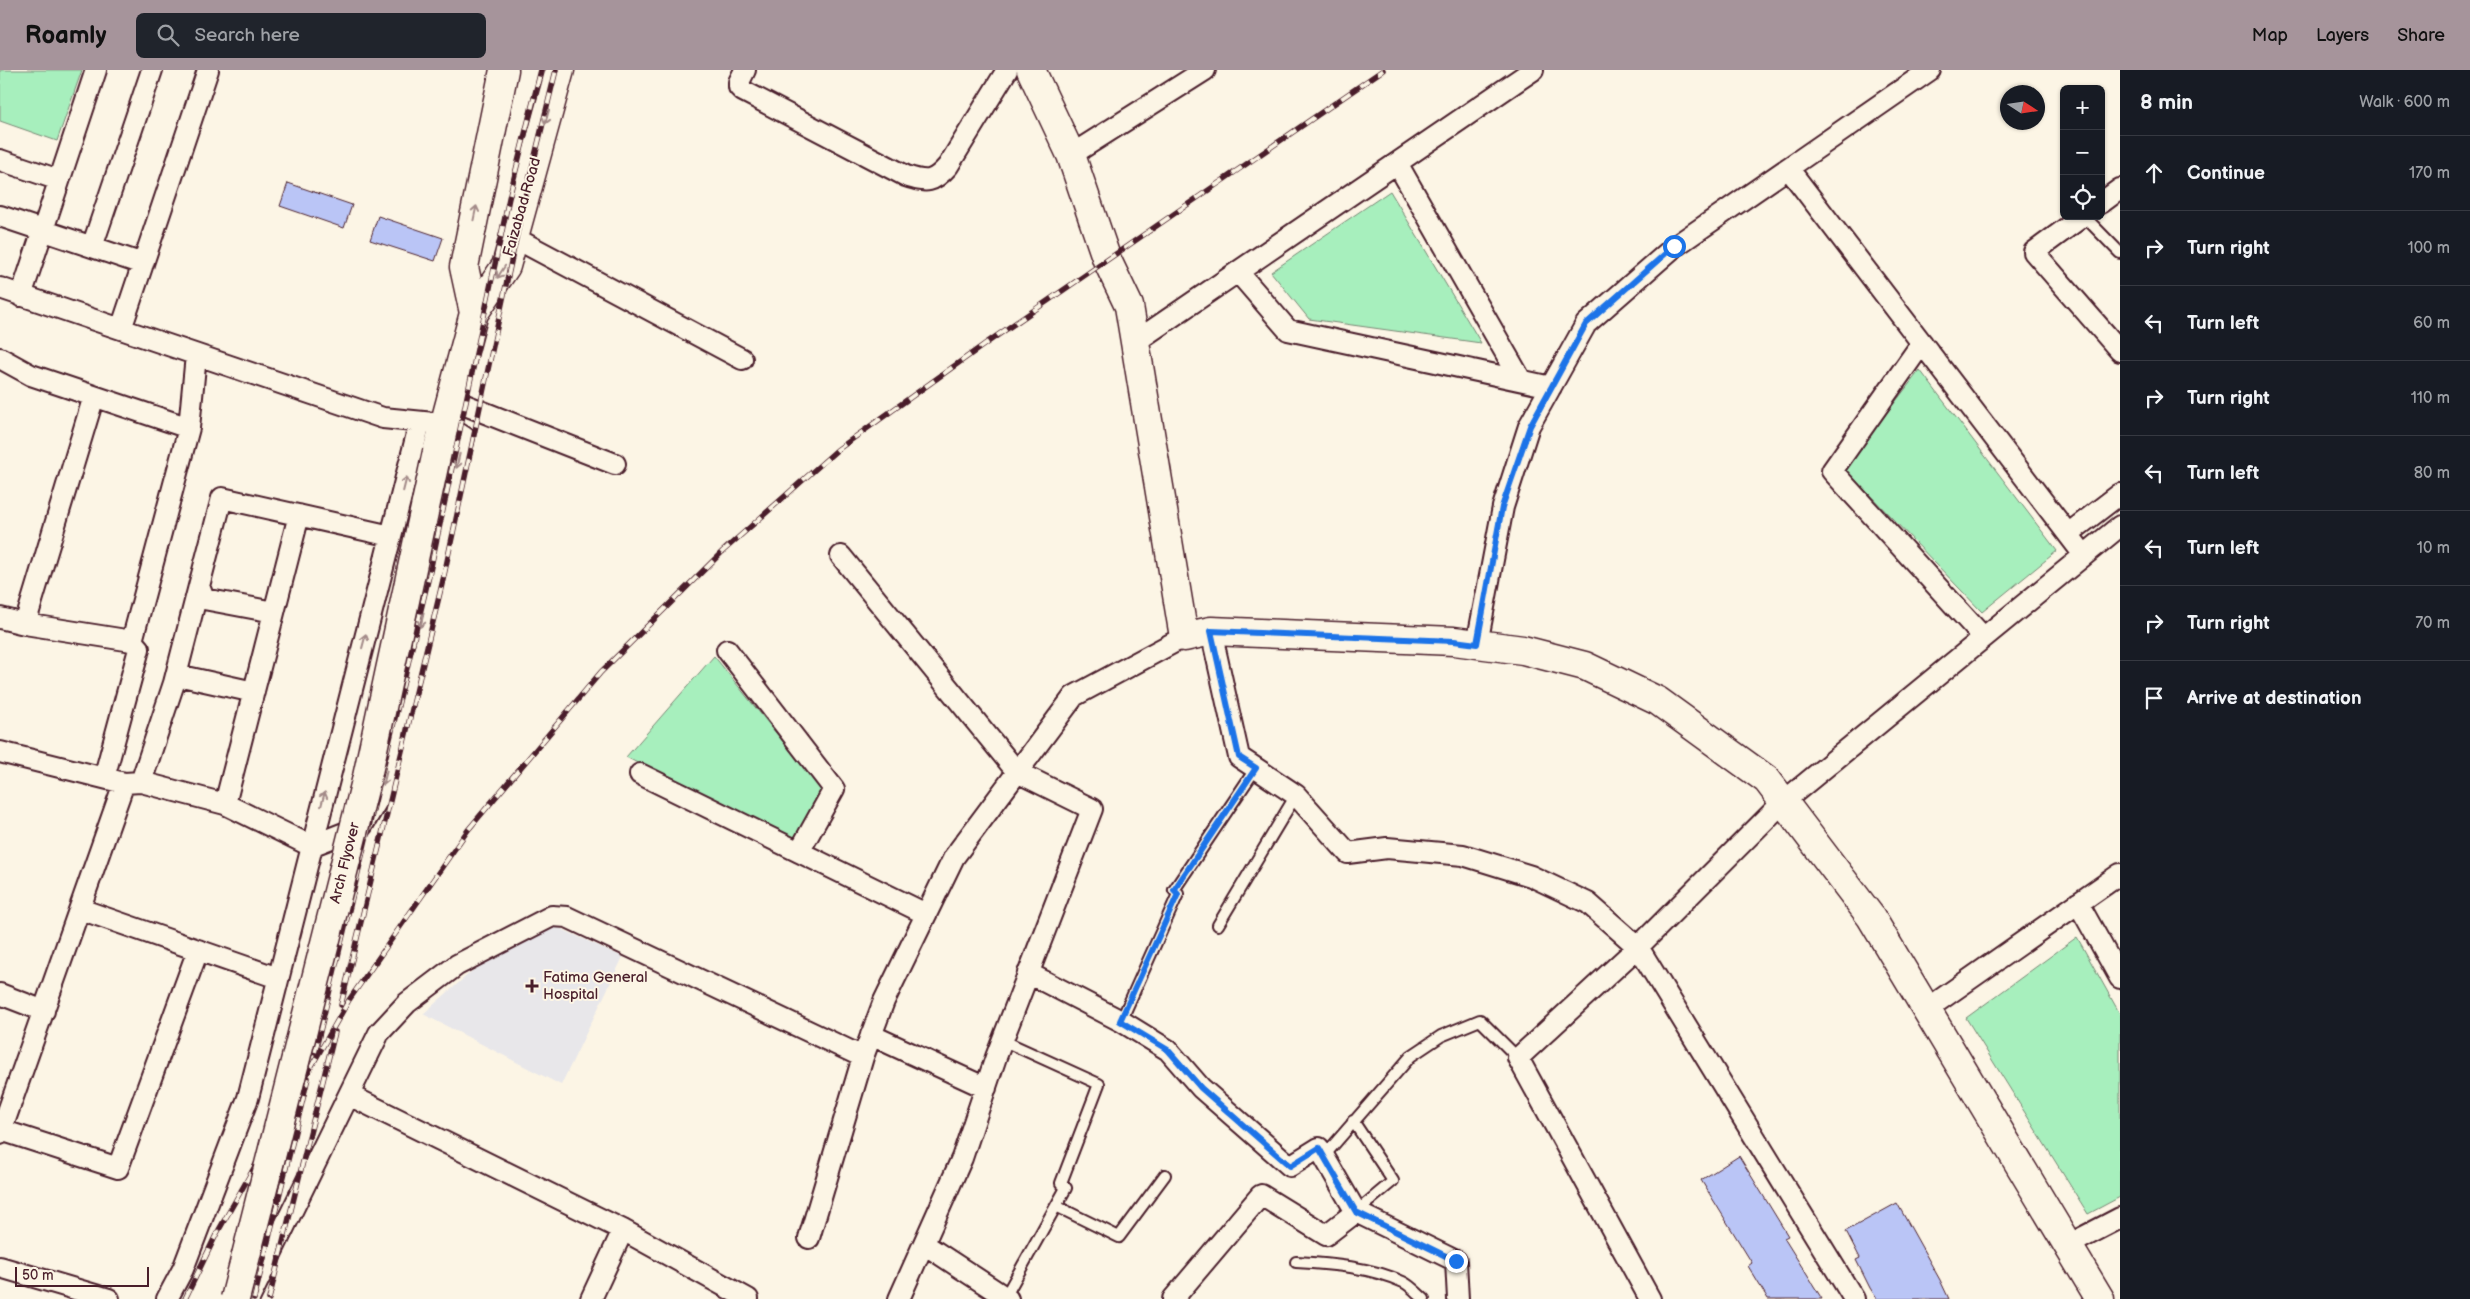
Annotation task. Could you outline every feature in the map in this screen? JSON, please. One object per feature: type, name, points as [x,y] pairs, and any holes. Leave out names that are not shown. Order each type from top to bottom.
[{"type":"street","points":[[21,296],[96,70]]},
{"type":"street","points":[[92,247],[152,70]]},
{"type":"street","points":[[121,329],[208,70]]},
{"type":"street","points":[[474,313],[464,267],[504,70]]},
{"type":"street","name":"Faizabad Road","points":[[438,415],[474,313],[506,266],[560,70]]},
{"type":"street","points":[[745,70],[739,82],[739,88],[743,91],[906,176],[924,182],[938,178],[948,166],[1007,70]]},
{"type":"street","points":[[1031,70],[1071,154],[1107,260],[1129,306],[1184,637]]},
{"type":"street","points":[[1071,154],[1205,70]]},
{"type":"street","points":[[1135,342],[1533,70]]},
{"type":"street","points":[[1477,644],[1502,507],[1530,426],[1586,324],[1674,246],[1930,70]]},
{"type":"street","points":[[0,160],[59,180]]},
{"type":"street","points":[[1397,163],[1522,380]]},
{"type":"street","points":[[1788,168],[2084,555]]},
{"type":"street","points":[[2105,200],[2120,189]]},
{"type":"street","points":[[0,216],[143,264]]},
{"type":"street","points":[[2078,220],[2034,252],[2120,351]]},
{"type":"street","points":[[513,237],[742,359]]},
{"type":"street","points":[[1238,272],[1288,330],[1551,387]]},
{"type":"street","points":[[0,288],[383,418],[438,415],[615,464]]},
{"type":"street","points":[[1922,343],[1832,471],[1984,638]]},
{"type":"street","points":[[132,641],[189,428],[196,355]]},
{"type":"street","points":[[0,358],[31,376],[189,428]]},
{"type":"street","points":[[24,624],[94,396]]},
{"type":"street","points":[[167,1299],[183,1270],[248,1098],[391,536],[438,415]]},
{"type":"street","points":[[0,752],[225,804],[311,846],[362,826],[381,794],[464,436],[438,415]]},
{"type":"street","name":"Arch Flyover","points":[[235,1299],[366,777],[437,452],[438,415]]},
{"type":"street","points":[[2068,534],[2120,494]]},
{"type":"street","points":[[198,950],[118,1168],[1,1132],[123,781],[174,683],[222,498],[391,536]]},
{"type":"street","points":[[225,804],[298,515]]},
{"type":"street","points":[[1650,1299],[1518,1058],[1638,947],[1783,802],[2120,526]]},
{"type":"street","points":[[841,556],[1017,772],[1092,809],[1002,1040],[962,1158],[899,1299]]},
{"type":"street","points":[[199,586],[204,599],[274,612]]},
{"type":"street","points":[[0,618],[24,624],[132,641],[139,649],[123,781]]},
{"type":"street","points":[[1211,631],[1239,757],[1296,795],[1348,853],[1387,848],[1463,855],[1531,876],[1588,903],[1638,947],[1854,1299]]},
{"type":"street","points":[[809,1238],[863,1057],[884,1000],[926,914],[954,857],[1074,696],[1184,637],[1211,631],[1454,641],[1523,650],[1585,666],[1658,701],[1767,780],[1871,916],[2100,1299]]},
{"type":"street","points":[[727,650],[834,789],[800,852]]},
{"type":"street","points":[[174,683],[182,676],[254,692]]},
{"type":"street","points":[[640,774],[926,914]]},
{"type":"street","points":[[1926,1010],[2120,874]]},
{"type":"street","points":[[2078,903],[2120,978]]},
{"type":"street","points":[[80,909],[278,978]]},
{"type":"street","points":[[249,1299],[379,1033],[406,1003],[457,965],[552,916],[567,917],[863,1057]]},
{"type":"street","points":[[1028,974],[1120,1021],[1168,1050],[1201,1088],[1290,1166],[1319,1148],[1356,1212],[1456,1261],[1458,1299]]},
{"type":"street","points":[[0,994],[44,1011]]},
{"type":"street","points":[[871,1035],[986,1087]]},
{"type":"street","points":[[349,1095],[623,1230],[748,1299]]},
{"type":"street","points":[[1174,1299],[1261,1195],[1326,1235],[1356,1212]]},
{"type":"street","points":[[2068,1246],[2120,1218]]},
{"type":"street","points":[[591,1299],[623,1230]]},
{"type":"street","points":[[924,1244],[1006,1298]]},
{"type":"street","points":[[0,1267],[57,1292],[109,1299]]},
{"type":"lane","points":[[2087,220],[2120,253]]},
{"type":"lane","points":[[1120,1021],[1178,894],[1174,890],[1256,768]]},
{"type":"lane","points":[[1218,925],[1296,795]]},
{"type":"lane","points":[[1324,1156],[1411,1056],[1441,1036],[1480,1020],[1518,1058]]},
{"type":"lane","points":[[1002,1040],[1099,1084],[1061,1184],[1066,1188],[1006,1298]]},
{"type":"lane","points":[[1353,1121],[1393,1182],[1356,1212]]},
{"type":"lane","points":[[1056,1206],[1119,1237],[1165,1175]]},
{"type":"lane","points":[[1296,1262],[1326,1264],[1372,1272],[1405,1282],[1424,1299]]},
{"type":"shaded area","name":"Fatima General Hospital","points":[[557,927],[623,957],[561,1085],[423,1014],[487,958]]},
{"type":"green space","points":[[0,70],[82,70],[57,141],[0,121]]},
{"type":"green space","points":[[1390,191],[1481,343],[1309,319],[1271,272]]},
{"type":"green space","points":[[1920,370],[2057,551],[1982,612],[1844,468]]},
{"type":"green space","points":[[714,656],[822,790],[794,844],[626,757]]},
{"type":"green space","points":[[2077,937],[2120,1014],[2120,1197],[2088,1214],[1966,1018]]},
{"type":"building","points":[[288,183],[352,205],[344,228],[280,206]]},
{"type":"building","points":[[378,216],[443,238],[435,261],[370,240]]},
{"type":"building","points":[[1739,1156],[1788,1236],[1784,1238],[1822,1299],[1768,1299],[1748,1266],[1752,1263],[1701,1180]]},
{"type":"building","points":[[1897,1203],[1949,1299],[1877,1299],[1870,1288],[1856,1260],[1860,1258],[1846,1231]]},
{"type":"railway","points":[[315,1052],[429,576],[509,198],[541,70]]},
{"type":"railway","points":[[341,1005],[443,580],[524,201],[556,70]]},
{"type":"railway","points":[[185,1299],[216,1235],[349,1000],[468,830],[601,672],[723,551],[837,450],[985,344],[1383,70]]},
{"type":"railway","points":[[269,1299],[335,1032]]},
{"type":"railway","points":[[254,1299],[308,1078]]},
{"type":"place","name":"Fatima General Hospital","points":[[532,986]]},
{"type":"route","points":[[1456,1261],[1356,1212],[1319,1148],[1290,1166],[1201,1088],[1168,1050],[1120,1021],[1178,894],[1174,890],[1256,768],[1239,757],[1211,631],[1454,641],[1477,644],[1502,507],[1530,426],[1586,324],[1674,246]]}]
